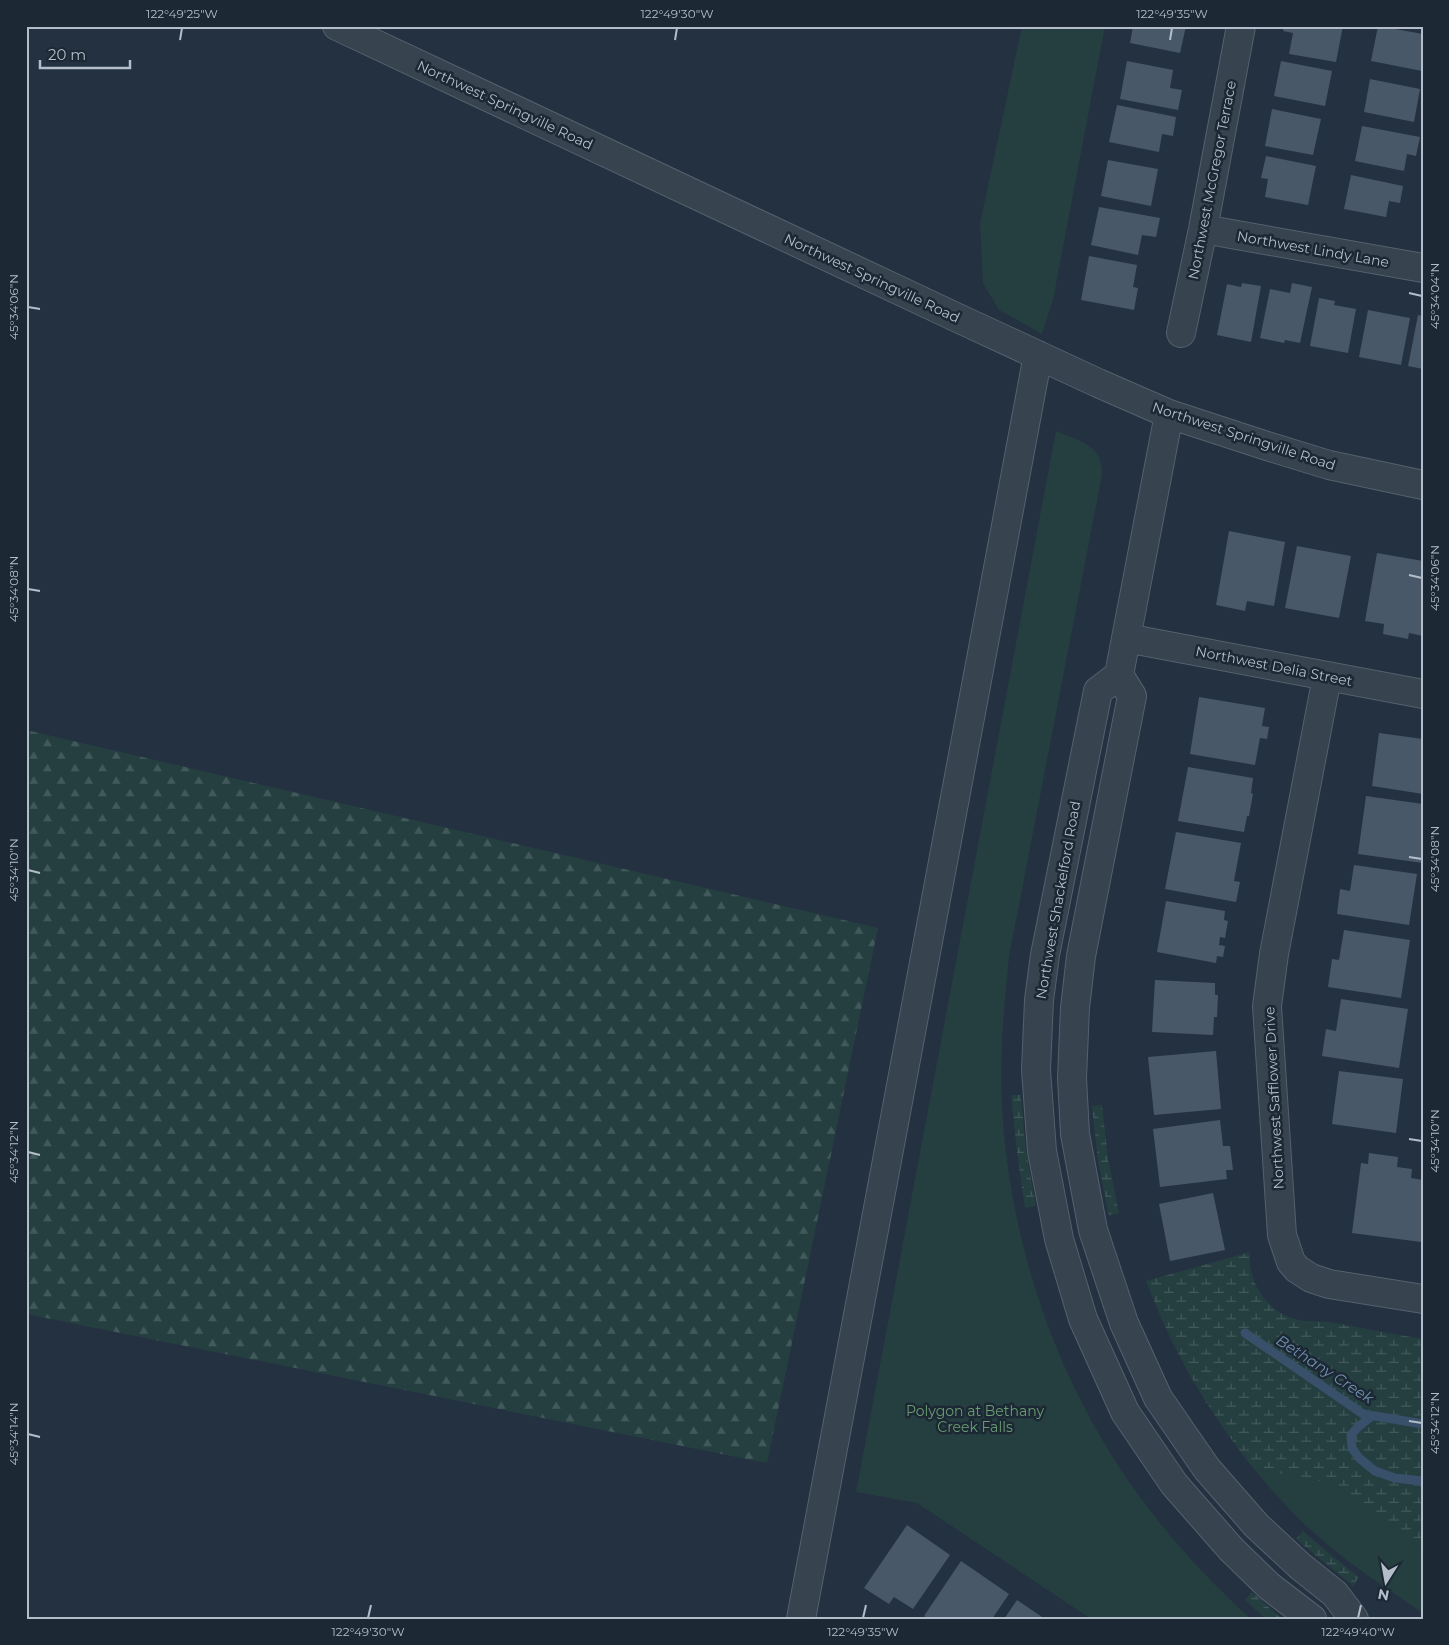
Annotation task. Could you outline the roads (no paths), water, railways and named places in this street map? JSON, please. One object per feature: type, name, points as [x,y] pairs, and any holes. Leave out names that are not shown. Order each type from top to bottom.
[{"type":"street","name":"Northwest Springville Road","points":[[337,26],[1098,383],[1169,414],[1329,465],[1423,485]]},
{"type":"street","name":"Northwest McGregor Terrace","points":[[1181,333],[1203,229],[1241,26]]},
{"type":"street","name":"Northwest Lindy Lane","points":[[1203,229],[1423,268]]},
{"type":"street","points":[[801,1619],[1038,354]]},
{"type":"street","points":[[1169,414],[1119,675],[1132,696],[1082,956],[1075,1008],[1072,1078],[1075,1134],[1093,1230],[1124,1323],[1158,1398],[1207,1469],[1256,1525],[1300,1566],[1335,1594],[1354,1619]]},
{"type":"street","name":"Northwest Delia Street","points":[[1126,638],[1423,694]]},
{"type":"street","name":"Northwest Shackelford Road","points":[[1119,675],[1098,691],[1045,955],[1039,1000],[1036,1070],[1041,1142],[1059,1239],[1083,1319],[1126,1412],[1169,1476],[1231,1549],[1269,1586],[1312,1619]]},
{"type":"street","name":"Northwest Safflower Drive","points":[[1327,677],[1274,954],[1267,1006],[1282,1235],[1291,1262],[1297,1269],[1311,1278],[1329,1284],[1423,1299]]},
{"type":"waterway","name":"Bethany Creek","points":[[1245,1333],[1363,1414],[1423,1424]]},
{"type":"waterway","points":[[1372,1416],[1351,1435],[1352,1448],[1359,1458],[1375,1471],[1395,1478],[1422,1481],[1423,1483]]},
{"type":"park label","name":"Polygon at Bethany Creek Falls","points":[[975,1419]]}]
